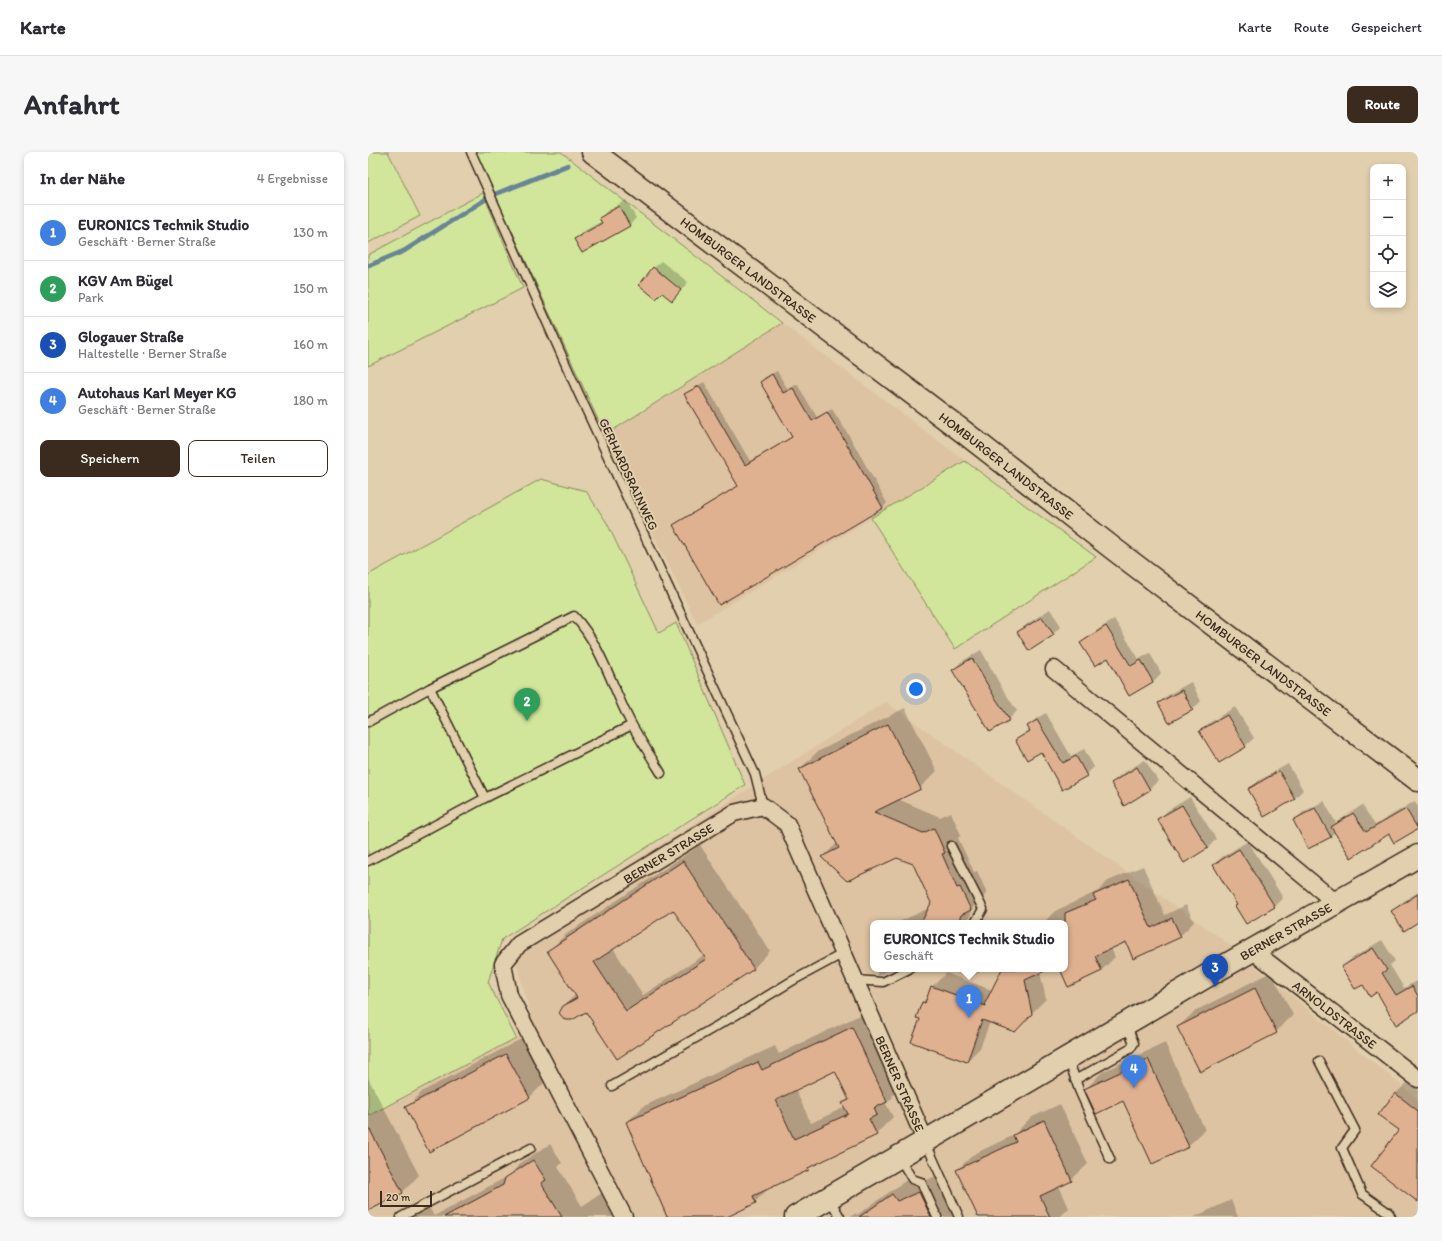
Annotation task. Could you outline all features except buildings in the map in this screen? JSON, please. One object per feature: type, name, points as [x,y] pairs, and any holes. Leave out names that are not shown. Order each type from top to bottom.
[{"type":"street","name":"HOMBURGER LANDSTRASSE","points":[[593,152],[965,433],[1115,550],[1418,780]]},
{"type":"street","points":[[1054,669],[1335,902]]},
{"type":"street","name":"BERNER STRASSE","points":[[624,1217],[508,995],[503,964],[519,944],[734,813],[763,806],[787,824],[925,1140]]},
{"type":"street","name":"BERNER STRASSE","points":[[796,1217],[1067,1057],[1335,902],[1418,856]]},
{"type":"street","name":"ARNOLDSTRASSE","points":[[1252,950],[1418,1079]]},
{"type":"lane","name":"GERHARDSRAINWEG","points":[[471,152],[679,621],[754,774],[763,806]]},
{"type":"lane","points":[[368,722],[430,688],[574,616],[580,623],[602,660],[632,725],[661,773]]},
{"type":"lane","points":[[430,688],[485,798]]},
{"type":"lane","points":[[368,861],[485,798],[632,725]]},
{"type":"lane","points":[[951,846],[983,909],[977,920]]},
{"type":"lane","points":[[612,1086],[792,981],[844,953]]},
{"type":"lane","points":[[855,980],[883,982],[903,972]]},
{"type":"lane","points":[[1076,1080],[1130,1049],[1134,1043],[1126,1023]]},
{"type":"lane","points":[[1067,1057],[1079,1090],[1110,1159]]},
{"type":"lane","points":[[1319,1061],[1355,1130],[1342,1148],[1362,1194],[1391,1217]]},
{"type":"lane","points":[[925,1140],[958,1217]]},
{"type":"lane","points":[[401,1217],[531,1148]]},
{"type":"lane","points":[[898,1156],[912,1179],[921,1182],[937,1217]]},
{"type":"lane","points":[[828,1198],[840,1217]]},
{"type":"shaded area","points":[[782,323],[965,461],[697,624],[605,435]]},
{"type":"shaded area","points":[[886,702],[1222,939],[1418,1099],[1418,1217],[368,1217],[368,1113],[370,1115],[516,1038],[536,1034],[510,940]]},
{"type":"green space","points":[[368,152],[388,152],[420,216],[368,243]]},
{"type":"green space","points":[[476,152],[561,152],[782,323],[605,435]]},
{"type":"green space","points":[[483,193],[523,288],[368,366],[368,255]]},
{"type":"green space","points":[[965,461],[1096,557],[955,649],[871,518]]},
{"type":"green space","points":[[541,479],[586,491],[607,523],[659,633],[676,623],[745,785],[502,939],[488,982],[516,1038],[370,1115],[368,1113],[368,575]]},
{"type":"waterway","points":[[493,195],[568,165]]},
{"type":"waterway","points":[[368,266],[404,251],[486,199]]},
{"type":"place","name":"KGV Am Bügel","points":[[527,721]]},
{"type":"place","name":"Glogauer Straße","points":[[1215,987]]},
{"type":"place","name":"EURONICS Technik Studio","points":[[969,1018]]},
{"type":"place","name":"Autohaus Karl Meyer KG","points":[[1134,1088]]}]
